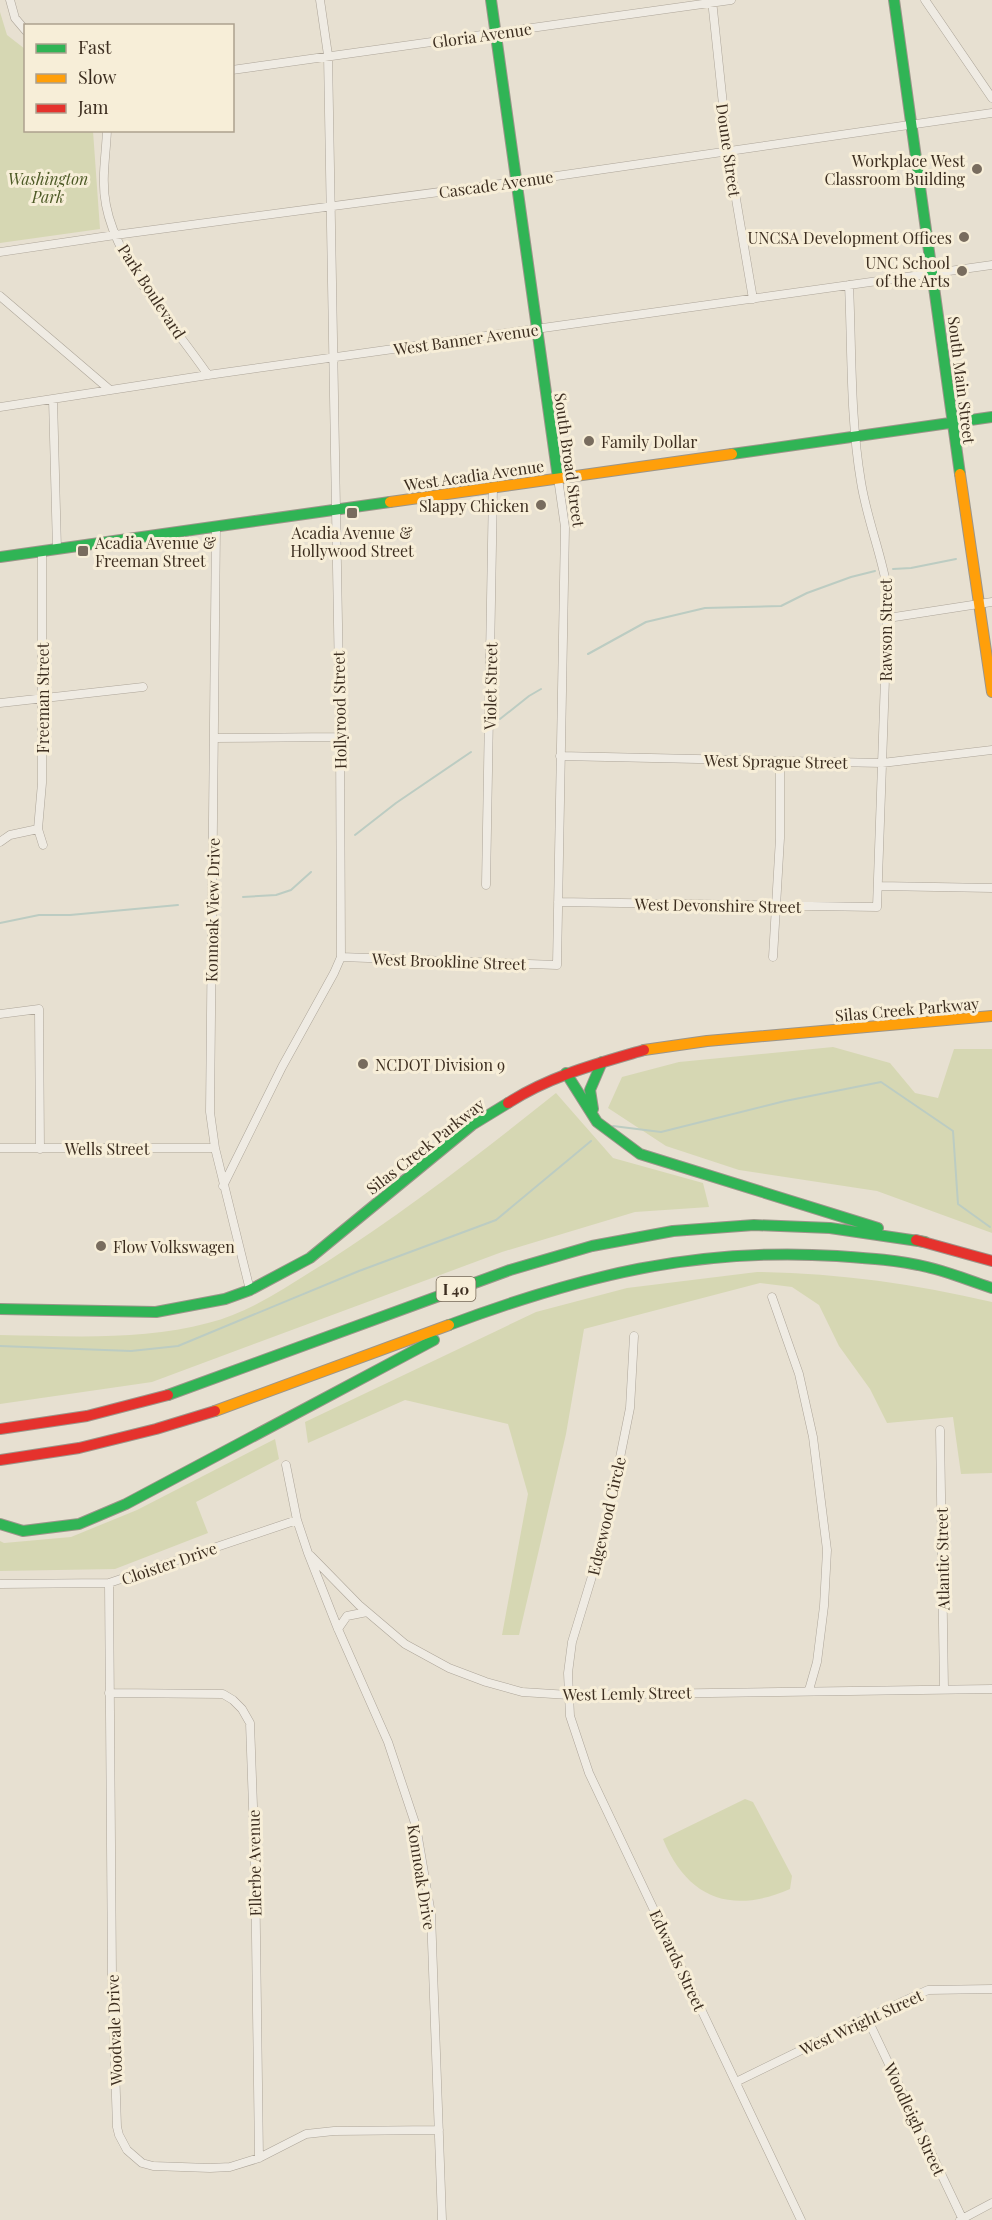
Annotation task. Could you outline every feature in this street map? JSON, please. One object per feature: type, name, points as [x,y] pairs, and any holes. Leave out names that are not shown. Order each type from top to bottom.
[{"type":"main road","name":"South Broad Street","points":[[490,0],[558,478]]},
{"type":"main road","name":"South Main Street","points":[[894,0],[992,693]]},
{"type":"main road","name":"West Acadia Avenue","points":[[0,557],[992,417]]},
{"type":"main road","name":"Silas Creek Parkway","points":[[0,1309],[156,1312],[225,1299],[249,1290],[310,1258],[472,1125],[528,1090],[566,1073],[646,1049],[707,1041],[992,1016]]},
{"type":"main road","points":[[597,1122],[589,1098],[591,1083],[602,1062]]},
{"type":"main road","points":[[566,1073],[597,1122],[640,1154],[925,1242]]},
{"type":"main road","name":"I 40","points":[[0,1429],[87,1416],[170,1395],[510,1270],[592,1246],[673,1230],[754,1226],[830,1228],[925,1242],[992,1261]]},
{"type":"main road","name":"I 40","points":[[0,1460],[93,1446],[171,1427],[246,1402],[533,1295],[609,1274],[688,1260],[769,1254],[848,1256],[928,1267],[992,1288]]},
{"type":"main road","points":[[0,1524],[23,1530],[78,1524],[126,1504],[482,1314]]},
{"type":"street","points":[[10,0],[15,18],[24,29]]},
{"type":"street","points":[[320,0],[328,55],[330,206]]},
{"type":"street","name":"Gloria Avenue","points":[[234,70],[731,0]]},
{"type":"street","points":[[925,0],[992,98]]},
{"type":"street","name":"Doune Street","points":[[712,1],[728,152],[753,299]]},
{"type":"street","name":"Cascade Avenue","points":[[0,252],[515,182],[992,113]]},
{"type":"street","name":"Park Boulevard","points":[[107,132],[103,184],[106,206],[115,235],[131,265],[208,375]]},
{"type":"street","name":"Hollyrood Street","points":[[223,1186],[282,1067],[341,957],[340,737],[330,206]]},
{"type":"street","name":"West Banner Avenue","points":[[0,407],[208,375],[992,265]]},
{"type":"street","name":"Rawson Street","points":[[849,285],[854,436],[866,510],[885,570],[888,593],[878,907]]},
{"type":"street","points":[[0,296],[110,390]]},
{"type":"street","points":[[53,399],[57,549]]},
{"type":"street","name":"South Broad Street","points":[[557,964],[565,527],[558,478]]},
{"type":"street","name":"Violet Street","points":[[486,885],[493,488]]},
{"type":"street","name":"Konnoak View Drive","points":[[216,526],[210,1113],[223,1186],[249,1290]]},
{"type":"street","name":"Freeman Street","points":[[42,550],[42,783],[38,829],[43,845]]},
{"type":"street","points":[[888,618],[992,602]]},
{"type":"street","points":[[0,703],[143,687]]},
{"type":"street","points":[[214,738],[340,737]]},
{"type":"street","name":"West Sprague Street","points":[[560,756],[882,763],[992,750]]},
{"type":"street","points":[[772,957],[780,838],[780,762]]},
{"type":"street","points":[[0,842],[10,835],[38,829]]},
{"type":"street","points":[[879,886],[992,888]]},
{"type":"street","name":"West Devonshire Street","points":[[558,902],[878,907]]},
{"type":"street","name":"West Brookline Street","points":[[341,957],[557,964]]},
{"type":"street","points":[[0,1014],[39,1009],[40,1149]]},
{"type":"street","name":"Wells Street","points":[[0,1148],[215,1148]]},
{"type":"street","points":[[772,1297],[799,1374],[813,1437],[827,1550],[824,1605],[817,1662],[808,1690]]},
{"type":"street","name":"Edgewood Circle","points":[[569,1695],[568,1673],[572,1642],[604,1537],[630,1408],[634,1336]]},
{"type":"street","name":"Atlantic Street","points":[[940,1430],[944,1689]]},
{"type":"street","name":"Konnoak Drive","points":[[285,1465],[297,1520],[308,1553],[338,1629],[388,1742],[417,1826],[431,1914],[442,2220]]},
{"type":"street","name":"Cloister Drive","points":[[0,1584],[109,1582],[297,1520]]},
{"type":"street","name":"West Lemly Street","points":[[308,1553],[367,1612],[405,1644],[449,1668],[522,1692],[569,1695],[992,1689]]},
{"type":"street","name":"Woodvale Drive","points":[[109,1582],[114,2068],[118,2135],[127,2150],[135,2159],[153,2166],[220,2168],[259,2158],[306,2134],[334,2131],[439,2130]]},
{"type":"street","points":[[338,1629],[347,1616],[367,1612]]},
{"type":"street","name":"Ellerbe Avenue","points":[[109,1693],[223,1695],[237,1704],[248,1719],[253,1782],[259,2158]]},
{"type":"street","name":"Edwards Street","points":[[569,1695],[570,1716],[589,1773],[801,2220]]},
{"type":"street","name":"West Wright Street","points":[[736,2082],[928,1990],[992,1989]]},
{"type":"street","name":"Woodleigh Street","points":[[867,2018],[961,2220]]},
{"type":"street","points":[[961,2220],[992,2203]]},
{"type":"green space","name":"Washington Park","points":[[0,12],[7,35],[24,48],[24,132],[93,132],[100,229],[0,243]]},
{"type":"green space","points":[[833,1047],[890,1063],[915,1093],[938,1098],[954,1049],[992,1049],[992,1233],[877,1191],[739,1170],[666,1146],[608,1108],[622,1077],[679,1062]]},
{"type":"green space","points":[[556,1093],[613,1158],[703,1183],[709,1207],[635,1212],[502,1252],[152,1382],[0,1404],[0,1335],[105,1336],[157,1333],[208,1323],[240,1312],[283,1289],[385,1223]]},
{"type":"green space","points":[[757,1272],[875,1281],[992,1302],[992,1473],[961,1474],[953,1417],[887,1423],[870,1389],[839,1346],[819,1305],[792,1287],[760,1283],[584,1329],[566,1434],[519,1635],[502,1635],[528,1494],[508,1424],[405,1400],[308,1443],[305,1422],[536,1312],[627,1288]]},
{"type":"green space","points":[[275,1439],[279,1459],[196,1502],[208,1533],[115,1569],[0,1571],[0,1541],[4,1543],[71,1537],[137,1510]]},
{"type":"green space","points":[[745,1799],[753,1802],[792,1876],[790,1889],[769,1897],[749,1900],[730,1900],[713,1896],[698,1888],[685,1875],[673,1859],[663,1839]]},
{"type":"waterway","points":[[893,569],[911,568],[956,559]]},
{"type":"waterway","points":[[588,654],[646,622],[705,608],[781,606],[807,593],[875,571]]},
{"type":"waterway","points":[[500,719],[541,689]]},
{"type":"waterway","points":[[355,835],[396,803],[471,752]]},
{"type":"waterway","points":[[243,897],[276,895],[291,890],[311,872]]},
{"type":"waterway","points":[[0,923],[39,915],[70,915],[178,905]]},
{"type":"waterway","points":[[613,1126],[661,1132],[785,1101],[881,1082],[953,1131],[958,1204],[990,1227]]},
{"type":"waterway","points":[[0,1346],[131,1351],[178,1346],[359,1271],[496,1220],[591,1141]]},
{"type":"traffic: fast","points":[[491,0],[558,478]]},
{"type":"traffic: fast","points":[[894,0],[960,474]]},
{"type":"traffic: fast","points":[[732,454],[992,417]]},
{"type":"traffic: fast","points":[[0,557],[390,502]]},
{"type":"traffic: fast","points":[[593,1109],[590,1090],[602,1062]]},
{"type":"traffic: fast","points":[[566,1073],[597,1122],[640,1154],[878,1228]]},
{"type":"traffic: fast","points":[[0,1309],[156,1312],[225,1299],[250,1290],[310,1258],[472,1125],[508,1103]]},
{"type":"traffic: fast","points":[[168,1395],[510,1270],[592,1246],[673,1231],[754,1225],[830,1228],[925,1242]]},
{"type":"traffic: fast","points":[[449,1325],[545,1292],[592,1279],[687,1261],[735,1256],[785,1254],[893,1261],[935,1269],[992,1288]]},
{"type":"traffic: fast","points":[[0,1524],[23,1531],[79,1524],[126,1504],[434,1340]]},
{"type":"traffic: slow","points":[[390,502],[732,454]]},
{"type":"traffic: slow","points":[[960,474],[992,692]]},
{"type":"traffic: slow","points":[[644,1050],[707,1041],[992,1016]]},
{"type":"traffic: slow","points":[[215,1411],[449,1325]]},
{"type":"traffic: jam","points":[[508,1103],[557,1078],[644,1050]]},
{"type":"traffic: jam","points":[[916,1240],[992,1261]]},
{"type":"traffic: jam","points":[[0,1429],[87,1416],[168,1395]]},
{"type":"traffic: jam","points":[[0,1460],[79,1448],[156,1429],[215,1411]]},
{"type":"place","name":"Workplace West Classroom Building","points":[[977,169]]},
{"type":"place","name":"UNCSA Development Offices","points":[[964,237]]},
{"type":"place","name":"UNC School of the Arts","points":[[962,271]]},
{"type":"place","name":"Family Dollar","points":[[589,441]]},
{"type":"place","name":"Slappy Chicken","points":[[541,505]]},
{"type":"place","name":"Acadia Avenue & Hollywood Street","points":[[352,513]]},
{"type":"place","name":"Acadia Avenue & Freeman Street","points":[[83,551]]},
{"type":"place","name":"NCDOT Division 9","points":[[363,1064]]},
{"type":"place","name":"Flow Volkswagen","points":[[101,1246]]}]
